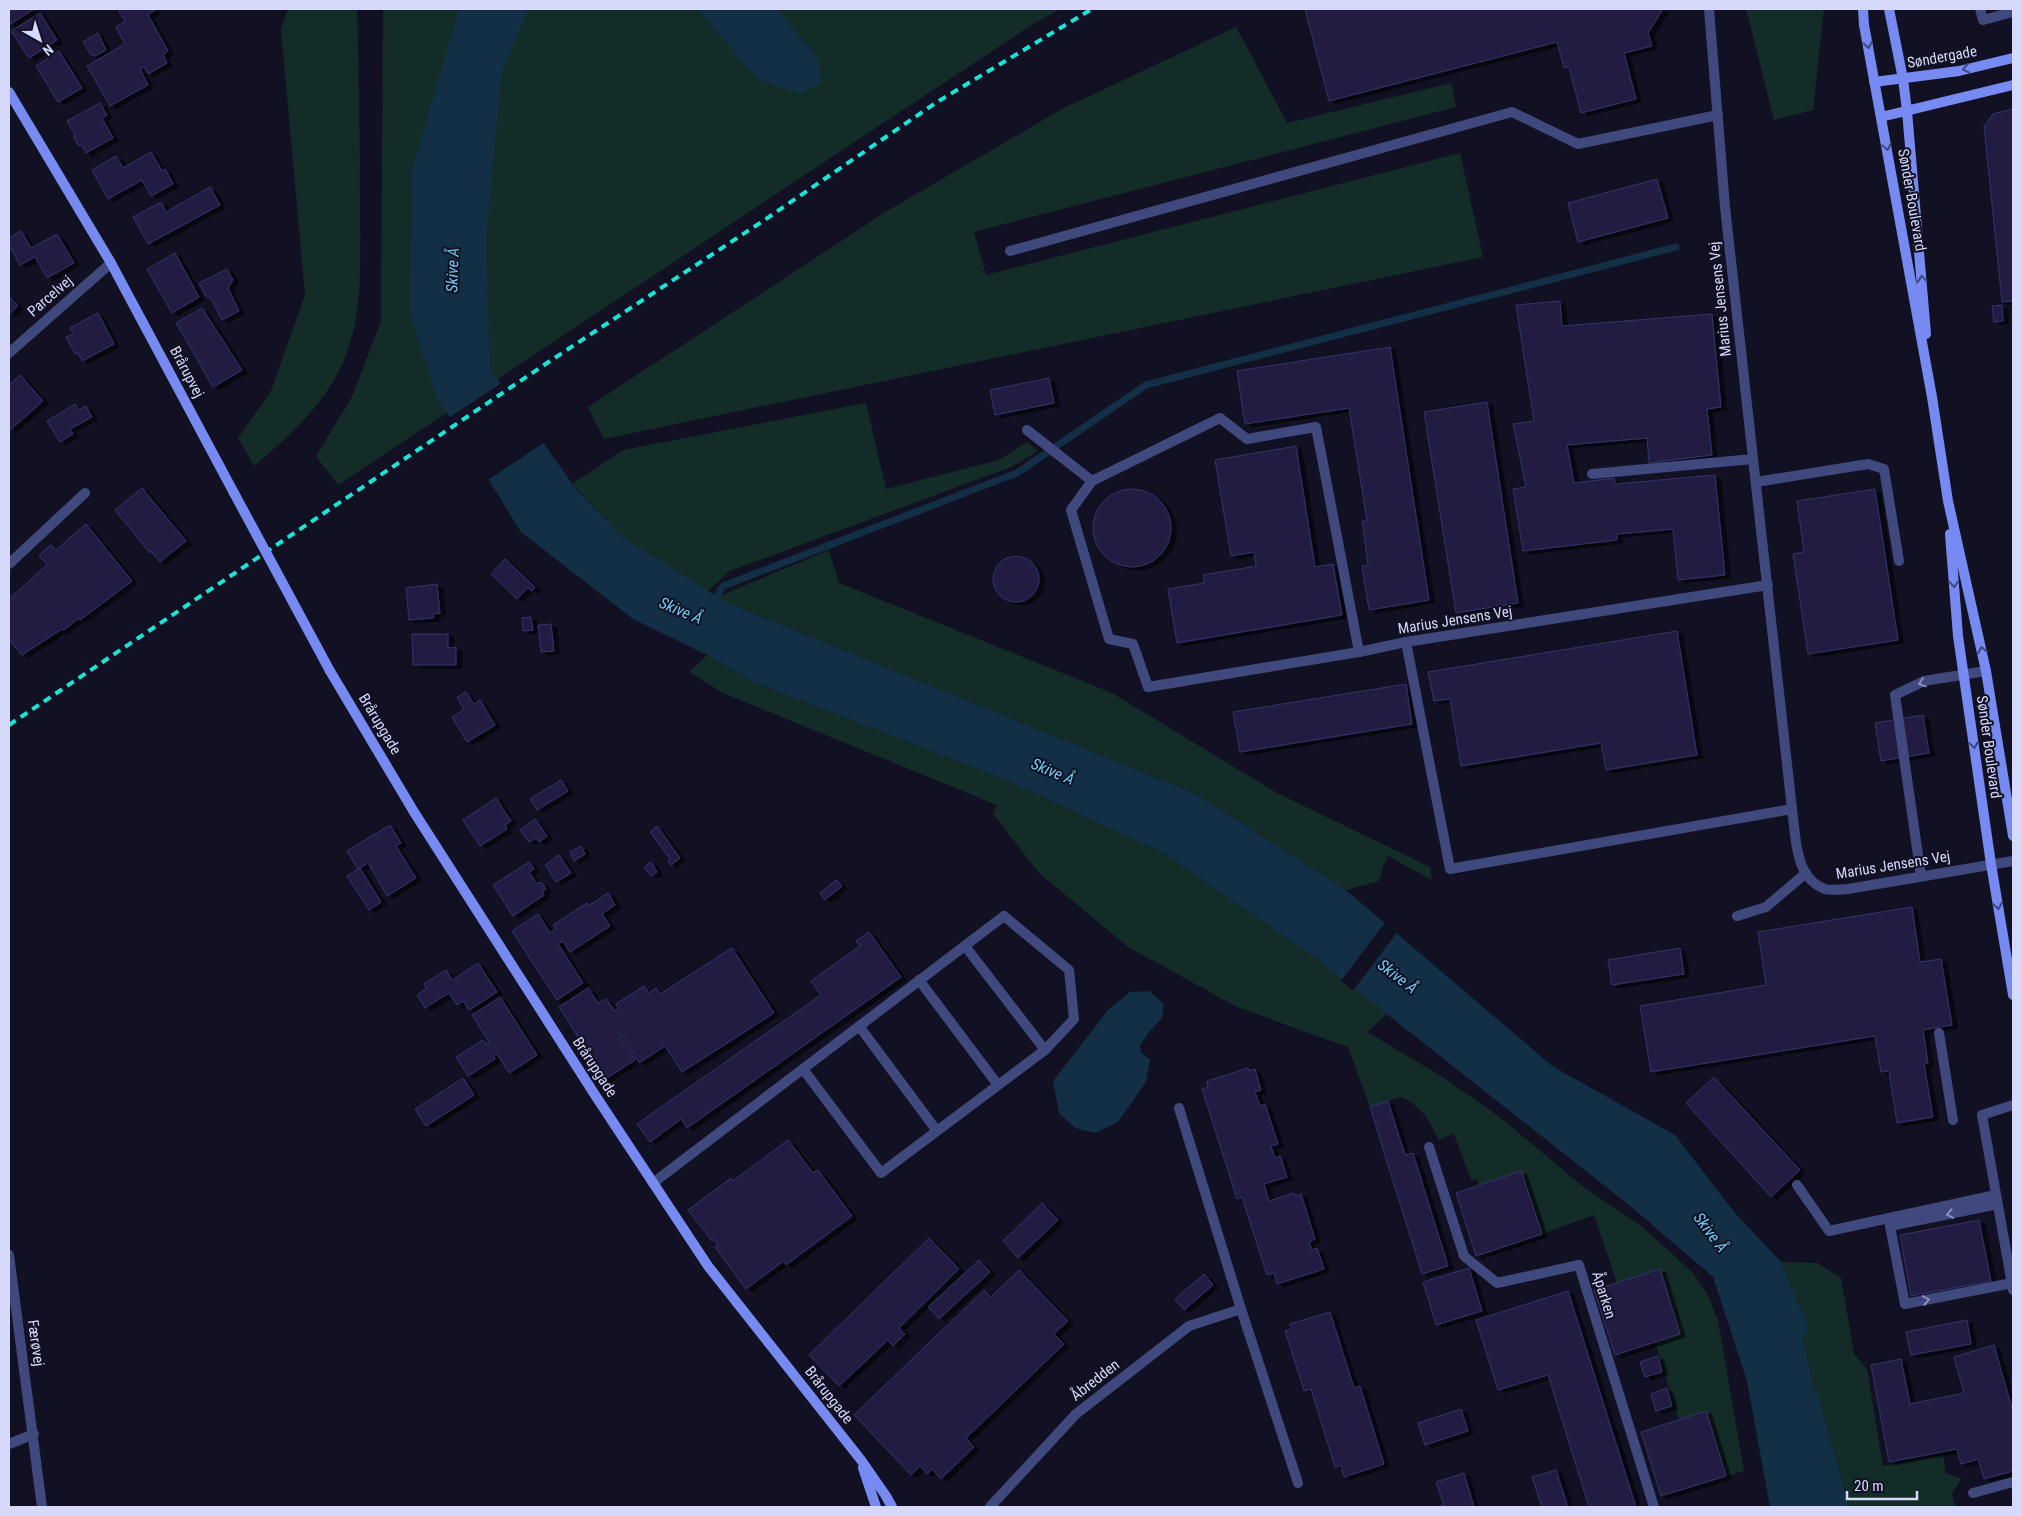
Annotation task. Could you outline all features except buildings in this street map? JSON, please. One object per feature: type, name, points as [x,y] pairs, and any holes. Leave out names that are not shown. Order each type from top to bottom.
[{"type":"street","name":"Marius Jensens Vej","points":[[1709,9],[1725,207],[1792,809],[1800,864],[1810,880],[1825,889],[1848,889],[2013,861]]},
{"type":"street","name":"Sønder Boulevard","points":[[1863,9],[1874,82],[1932,397],[1948,501],[1986,671],[2013,836]]},
{"type":"street","name":"Sønder Boulevard","points":[[1889,9],[1903,79],[1907,111],[1932,397]]},
{"type":"street","points":[[1980,9],[1983,20],[2013,12]]},
{"type":"street","name":"Søndergade","points":[[1874,82],[1959,71],[2013,58]]},
{"type":"street","points":[[1881,117],[2013,85]]},
{"type":"street","name":"Brårupvej","points":[[9,92],[111,263],[330,671]]},
{"type":"street","points":[[1010,251],[1512,112],[1578,144],[1718,115]]},
{"type":"street","name":"Parcelvej","points":[[9,353],[111,263]]},
{"type":"street","points":[[1027,430],[1092,480],[1220,418],[1246,439],[1316,428],[1359,652]]},
{"type":"street","points":[[1592,474],[1753,459]]},
{"type":"street","points":[[1756,482],[1868,464],[1884,470],[1899,561]]},
{"type":"street","name":"Marius Jensens Vej","points":[[1092,480],[1071,510],[1109,639],[1133,644],[1148,687],[1359,652],[1406,642],[1768,585]]},
{"type":"street","points":[[9,564],[84,493]]},
{"type":"street","name":"Sønder Boulevard","points":[[1948,501],[1958,636],[1991,864],[2013,995]]},
{"type":"street","points":[[1406,642],[1450,869],[1792,809]]},
{"type":"street","name":"Brårupgade","points":[[330,671],[414,812],[595,1095],[708,1266],[861,1460],[892,1507]]},
{"type":"street","points":[[1922,876],[1895,695],[1924,681],[1986,671]]},
{"type":"street","points":[[1736,916],[1766,907],[1806,873]]},
{"type":"street","points":[[653,1183],[1004,916],[1069,970],[1074,1019],[1045,1050],[880,1173],[803,1069]]},
{"type":"street","points":[[965,946],[1045,1050]]},
{"type":"street","points":[[919,980],[998,1085]]},
{"type":"street","points":[[859,1026],[937,1131]]},
{"type":"street","points":[[1939,1033],[1953,1120]]},
{"type":"street","points":[[1997,1199],[1890,1226],[1905,1304],[2013,1286],[1982,1115],[2013,1105]]},
{"type":"street","points":[[1179,1108],[1241,1310],[1298,1483]]},
{"type":"street","name":"Åparken","points":[[1429,1147],[1464,1256],[1497,1283],[1579,1265],[1654,1507]]},
{"type":"street","points":[[1797,1185],[1830,1231],[1997,1199]]},
{"type":"street","name":"Færøvej","points":[[9,1255],[34,1434],[42,1507]]},
{"type":"street","name":"Åbredden","points":[[990,1507],[1076,1414],[1189,1326],[1241,1310]]},
{"type":"street","points":[[9,1444],[34,1434]]},
{"type":"street","name":"Brårupgade","points":[[861,1460],[876,1507]]},
{"type":"street","points":[[1973,1493],[2013,1482]]},
{"type":"green space","points":[[288,9],[357,9],[360,160],[358,305],[355,323],[344,360],[327,391],[293,431],[254,466],[238,438],[271,391],[305,295],[281,29]]},
{"type":"green space","points":[[383,9],[697,9],[757,79],[818,58],[777,9],[1060,9],[1028,27],[338,485],[316,456],[352,397],[381,321]]},
{"type":"green space","points":[[1746,9],[1824,9],[1813,110],[1774,120]]},
{"type":"green space","points":[[1236,27],[1287,123],[1451,83],[1456,107],[974,232],[986,275],[1460,153],[1483,257],[604,439],[588,407],[887,211],[1062,109]]},
{"type":"green space","points":[[866,403],[886,489],[999,460],[1027,442],[1038,451],[1011,467],[730,571],[708,591],[621,536],[572,484],[623,450]]},
{"type":"green space","points":[[829,550],[839,583],[1112,693],[1277,793],[1430,867],[1432,880],[1388,856],[1379,881],[1346,890],[1196,794],[717,597]]},
{"type":"green space","points":[[707,655],[753,682],[1006,780],[1163,853],[1317,959],[1387,1014],[1367,1032],[1441,1076],[1501,1118],[1586,1189],[1640,1225],[1693,1273],[1708,1295],[1718,1320],[1744,1471],[1726,1476],[1706,1411],[1679,1420],[1655,1342],[1680,1334],[1660,1270],[1617,1283],[1594,1215],[1542,1234],[1521,1171],[1479,1185],[1477,1179],[1471,1180],[1454,1134],[1439,1140],[1425,1114],[1415,1105],[1401,1097],[1370,1107],[1348,1047],[1237,1007],[1128,947],[1039,873],[993,814],[997,805],[723,693],[689,672]]},
{"type":"green space","points":[[1781,1262],[1818,1263],[1841,1278],[1854,1354],[1867,1369],[1883,1466],[1943,1455],[1946,1473],[1961,1479],[1952,1493],[1955,1507],[1849,1507],[1820,1401],[1813,1385],[1803,1338],[1809,1328]]},
{"type":"water","name":"Skive Å","points":[[459,9],[528,9],[502,72],[486,239],[490,368],[576,489],[621,536],[728,603],[1196,794],[1346,890],[1552,1066],[1675,1135],[1735,1213],[1781,1262],[1809,1328],[1803,1338],[1813,1385],[1820,1401],[1849,1507],[1770,1507],[1747,1381],[1713,1277],[1629,1205],[1317,959],[1163,853],[1006,780],[753,682],[707,655],[633,619],[521,532],[437,397],[410,314],[411,173]]},
{"type":"water","points":[[697,9],[777,9],[818,58],[822,81],[800,94],[757,79]]},
{"type":"water","points":[[1149,991],[1164,1004],[1162,1018],[1140,1045],[1141,1053],[1150,1059],[1146,1082],[1118,1122],[1095,1133],[1075,1128],[1059,1113],[1053,1081],[1108,1010],[1130,992]]},
{"type":"pier","points":[[503,382],[545,442],[486,481],[447,419]]},
{"type":"pier","points":[[1386,921],[1398,931],[1353,991],[1341,981]]},
{"type":"waterway","points":[[712,604],[723,586],[1017,473],[1146,385],[1676,247]]},
{"type":"railway","points":[[9,725],[550,361],[763,221],[937,102],[1092,9]]}]
